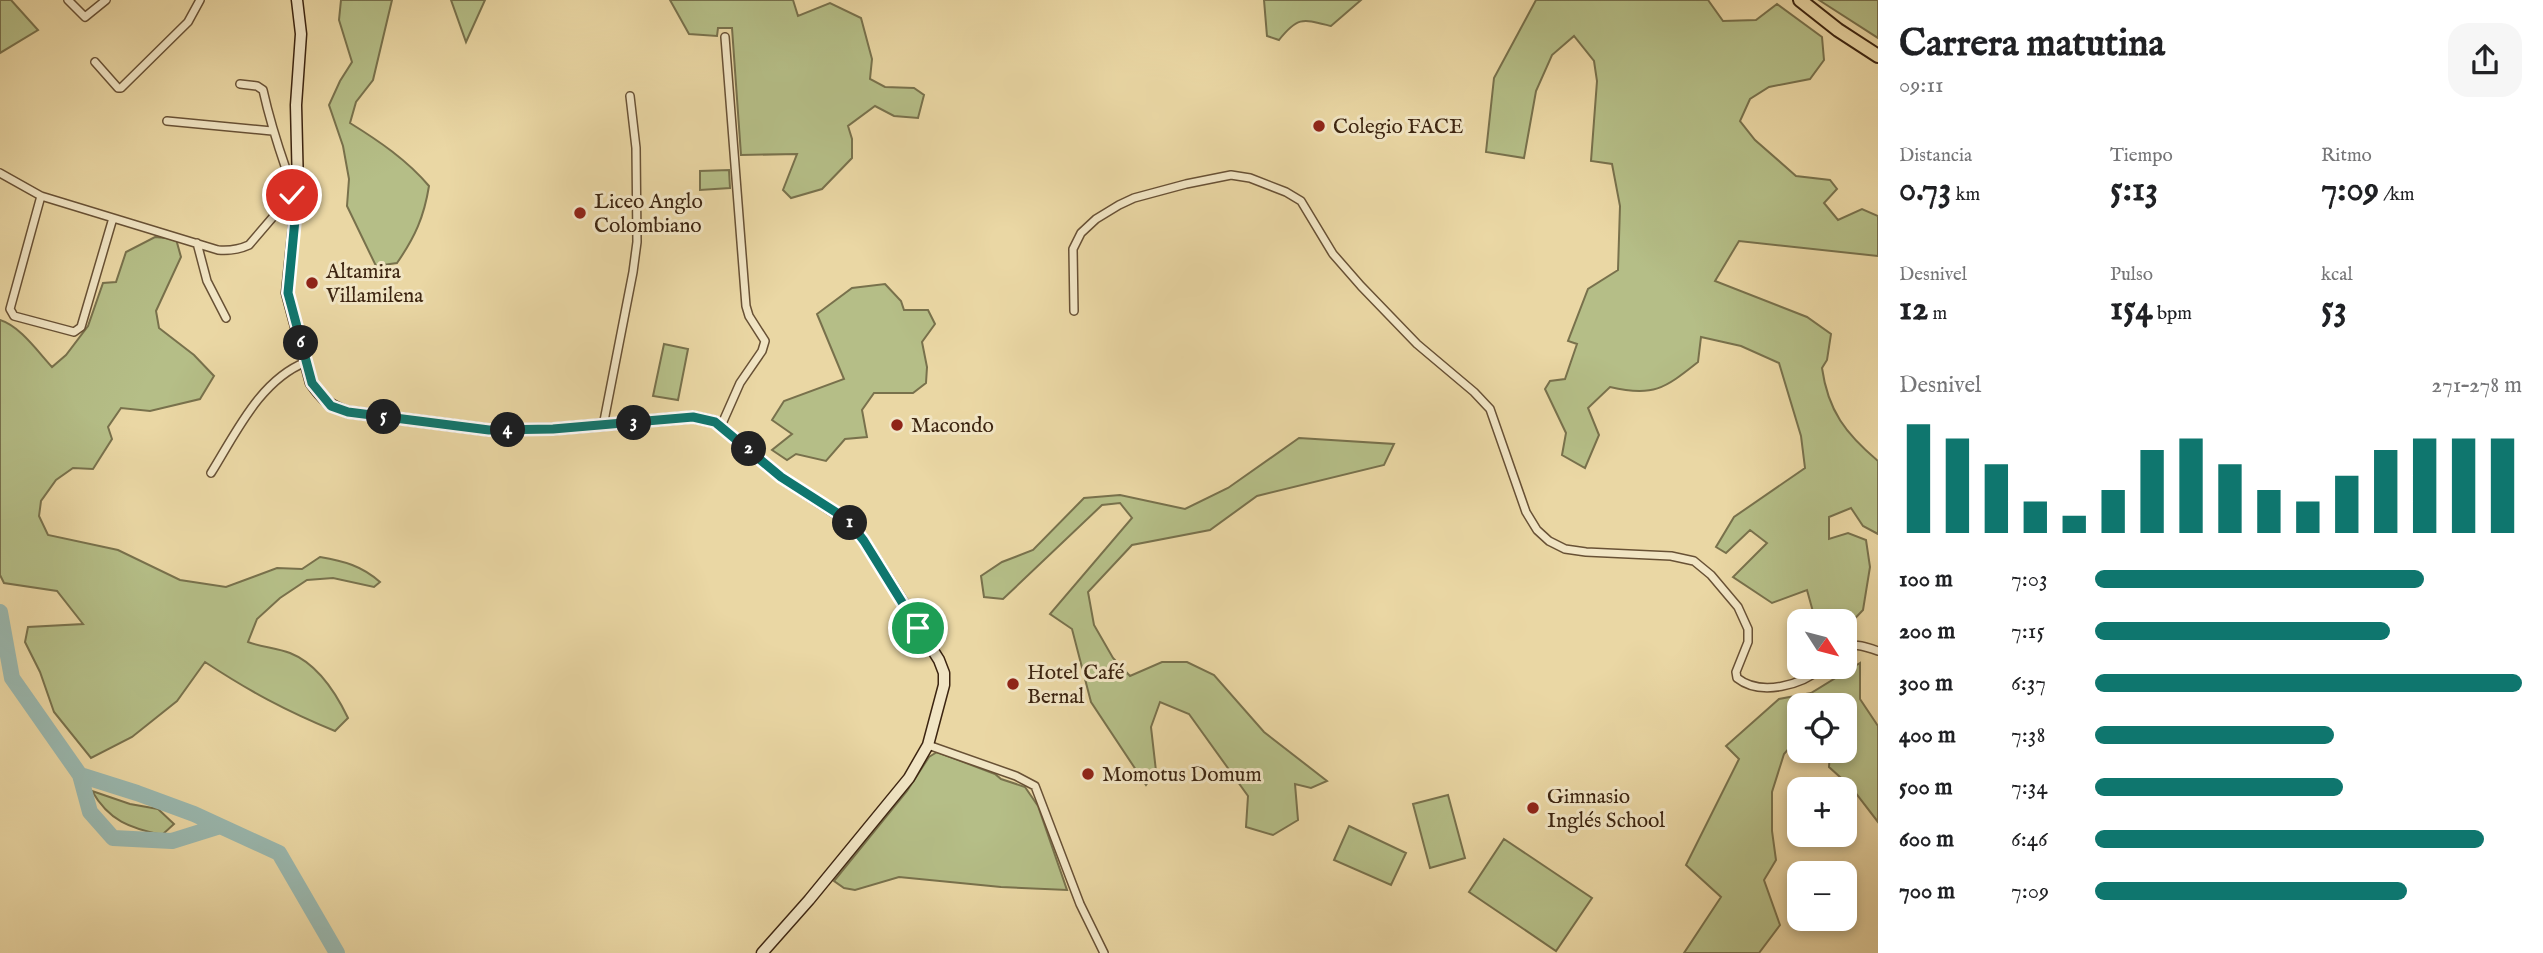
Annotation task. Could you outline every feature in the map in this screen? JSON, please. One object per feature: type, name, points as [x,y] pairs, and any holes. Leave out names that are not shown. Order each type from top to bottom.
[{"type":"highway","points":[[1800,0],[1838,30],[1878,56]]},
{"type":"street","points":[[68,0],[85,17],[106,0]]},
{"type":"street","points":[[95,62],[118,88],[127,85],[188,22],[200,0]]},
{"type":"street","points":[[297,0],[301,34],[288,293],[312,383],[320,395],[331,406],[348,412],[489,430],[603,426],[700,417],[721,426],[781,477],[839,513],[864,541],[939,660],[944,673],[944,685],[928,745],[903,787],[762,953]]},
{"type":"street","points":[[721,426],[740,383],[762,351],[765,341],[749,316],[746,306],[726,37]]},
{"type":"street","points":[[240,84],[257,86],[262,90],[272,131],[287,173],[287,187],[295,192]]},
{"type":"street","points":[[603,426],[637,242],[636,148],[630,96]]},
{"type":"street","points":[[167,121],[272,131]]},
{"type":"street","points":[[0,173],[41,196],[228,251],[249,245],[295,192]]},
{"type":"street","points":[[1074,311],[1073,249],[1081,233],[1096,219],[1119,205],[1160,191],[1231,175],[1250,178],[1286,192],[1301,201],[1332,254],[1361,286],[1417,344],[1490,409],[1527,512],[1537,530],[1549,541],[1565,549],[1671,556],[1694,561],[1738,607],[1748,629],[1748,642],[1736,672],[1737,678],[1747,685],[1765,687],[1787,685],[1803,679]]},
{"type":"street","points":[[41,196],[10,309],[14,316],[74,332],[81,327],[113,218]]},
{"type":"street","points":[[197,243],[208,281],[226,318]]},
{"type":"street","points":[[211,473],[254,405],[282,373],[306,362]]},
{"type":"street","points":[[1857,645],[1878,651]]},
{"type":"street","points":[[928,745],[1016,776],[1035,786],[1080,904],[1104,953]]},
{"type":"green space","points":[[0,0],[11,0],[38,30],[0,53]]},
{"type":"green space","points":[[341,0],[392,0],[373,80],[356,102],[350,123],[392,152],[429,186],[418,226],[397,263],[376,266],[347,206],[349,179],[343,146],[329,105],[352,62],[339,20]]},
{"type":"green space","points":[[451,0],[485,0],[466,42]]},
{"type":"green space","points":[[670,0],[793,0],[798,16],[830,3],[861,18],[872,59],[870,79],[885,87],[914,88],[924,95],[918,118],[894,116],[875,106],[848,126],[852,139],[852,158],[822,189],[791,198],[783,190],[797,154],[741,155],[732,28],[718,28],[717,36],[689,34]]},
{"type":"green space","points":[[1264,0],[1361,0],[1331,26],[1302,21],[1291,27],[1279,40],[1267,36]]},
{"type":"green space","points":[[1536,0],[1708,0],[1723,21],[1756,20],[1777,4],[1822,37],[1824,60],[1810,79],[1769,87],[1750,99],[1740,121],[1755,140],[1796,176],[1830,180],[1837,189],[1824,203],[1838,220],[1862,209],[1878,216],[1878,256],[1739,241],[1715,281],[1807,317],[1831,334],[1827,360],[1822,368],[1829,397],[1848,431],[1878,461],[1878,534],[1863,526],[1851,508],[1829,517],[1829,539],[1848,533],[1866,540],[1870,567],[1863,610],[1857,616],[1857,609],[1812,609],[1807,590],[1772,603],[1733,577],[1767,543],[1750,530],[1726,553],[1716,547],[1734,517],[1805,468],[1801,436],[1779,363],[1741,346],[1701,337],[1698,362],[1676,379],[1648,391],[1610,387],[1588,408],[1599,435],[1585,468],[1562,455],[1566,433],[1545,389],[1550,381],[1565,379],[1577,344],[1568,341],[1588,289],[1618,270],[1620,206],[1612,164],[1591,161],[1597,81],[1594,61],[1574,36],[1552,55],[1536,91],[1524,158],[1486,152],[1494,78]]},
{"type":"green space","points":[[1819,0],[1878,0],[1878,38],[1822,2]]},
{"type":"green space","points":[[729,170],[730,188],[700,190],[700,171]]},
{"type":"green space","points":[[155,237],[176,239],[181,257],[156,311],[159,328],[194,355],[214,376],[200,399],[150,411],[121,408],[108,427],[112,439],[93,469],[73,468],[56,480],[41,501],[39,516],[48,535],[118,550],[180,580],[226,587],[277,568],[302,569],[320,557],[352,565],[373,576],[380,582],[374,587],[333,578],[307,580],[280,598],[257,619],[248,642],[290,653],[317,672],[332,689],[348,718],[335,731],[268,700],[205,662],[177,701],[132,737],[91,758],[54,712],[40,672],[25,642],[28,627],[83,624],[57,591],[4,583],[0,575],[0,320],[22,334],[52,367],[66,355],[88,326],[103,283],[116,282],[126,252]]},
{"type":"green space","points":[[885,284],[901,301],[904,310],[928,310],[935,324],[922,342],[927,367],[926,383],[913,393],[874,393],[862,410],[867,437],[845,439],[826,461],[796,454],[787,460],[772,450],[792,434],[772,420],[784,401],[844,379],[817,314],[852,288]]},
{"type":"green space","points":[[664,344],[688,349],[678,400],[653,396]]},
{"type":"green space","points":[[1299,438],[1394,444],[1384,465],[1257,496],[1210,530],[1132,545],[1088,592],[1094,625],[1113,658],[1130,676],[1162,662],[1187,662],[1214,675],[1264,732],[1327,781],[1311,788],[1295,784],[1298,820],[1273,835],[1246,827],[1248,796],[1189,714],[1160,702],[1151,727],[1156,771],[1146,785],[1091,702],[1072,629],[1050,614],[1132,518],[1120,503],[1102,505],[1003,599],[984,597],[981,576],[1002,562],[1033,550],[1084,498],[1120,495],[1185,509],[1228,488]]},
{"type":"green space","points":[[1860,663],[1860,699],[1878,726],[1878,822],[1857,795],[1857,777],[1840,777],[1829,767],[1829,763],[1857,763],[1857,693],[1811,693],[1834,679],[1857,679],[1857,665]]},
{"type":"green space","points":[[1787,698],[1787,751],[1772,792],[1772,831],[1776,860],[1764,880],[1780,925],[1759,953],[1684,953],[1721,897],[1686,865],[1739,759],[1726,746],[1779,699]]},
{"type":"green space","points":[[937,752],[1025,787],[1038,806],[1067,890],[1001,887],[899,877],[855,890],[844,888],[834,881],[907,791],[929,757]]},
{"type":"green space","points":[[92,791],[130,804],[158,809],[174,824],[162,835],[130,826],[106,810]]},
{"type":"green space","points":[[1448,795],[1465,858],[1430,868],[1413,804]]},
{"type":"green space","points":[[1349,826],[1406,853],[1391,885],[1334,860]]},
{"type":"green space","points":[[1504,839],[1592,898],[1556,951],[1469,892]]},
{"type":"waterway","points":[[0,612],[12,678],[80,775],[194,814],[279,853],[337,953]]},
{"type":"waterway","points":[[80,775],[90,812],[113,838],[172,841],[220,826]]},
{"type":"place","name":"Colegio FACE","points":[[1319,126]]},
{"type":"place","name":"Liceo Anglo Colombiano","points":[[580,213]]},
{"type":"place","name":"Altamira Villamilena","points":[[312,283]]},
{"type":"place","name":"Macondo","points":[[897,425]]},
{"type":"place","name":"Hotel Café Bernal","points":[[1013,684]]},
{"type":"place","name":"Momotus Domum","points":[[1088,774]]},
{"type":"place","name":"Gimnasio Inglés School","points":[[1533,808]]},
{"type":"route","points":[[292,195],[298,188],[288,293],[312,383],[331,406],[348,412],[489,430],[553,429],[707,418],[721,426],[781,477],[848,520],[918,628]]}]
